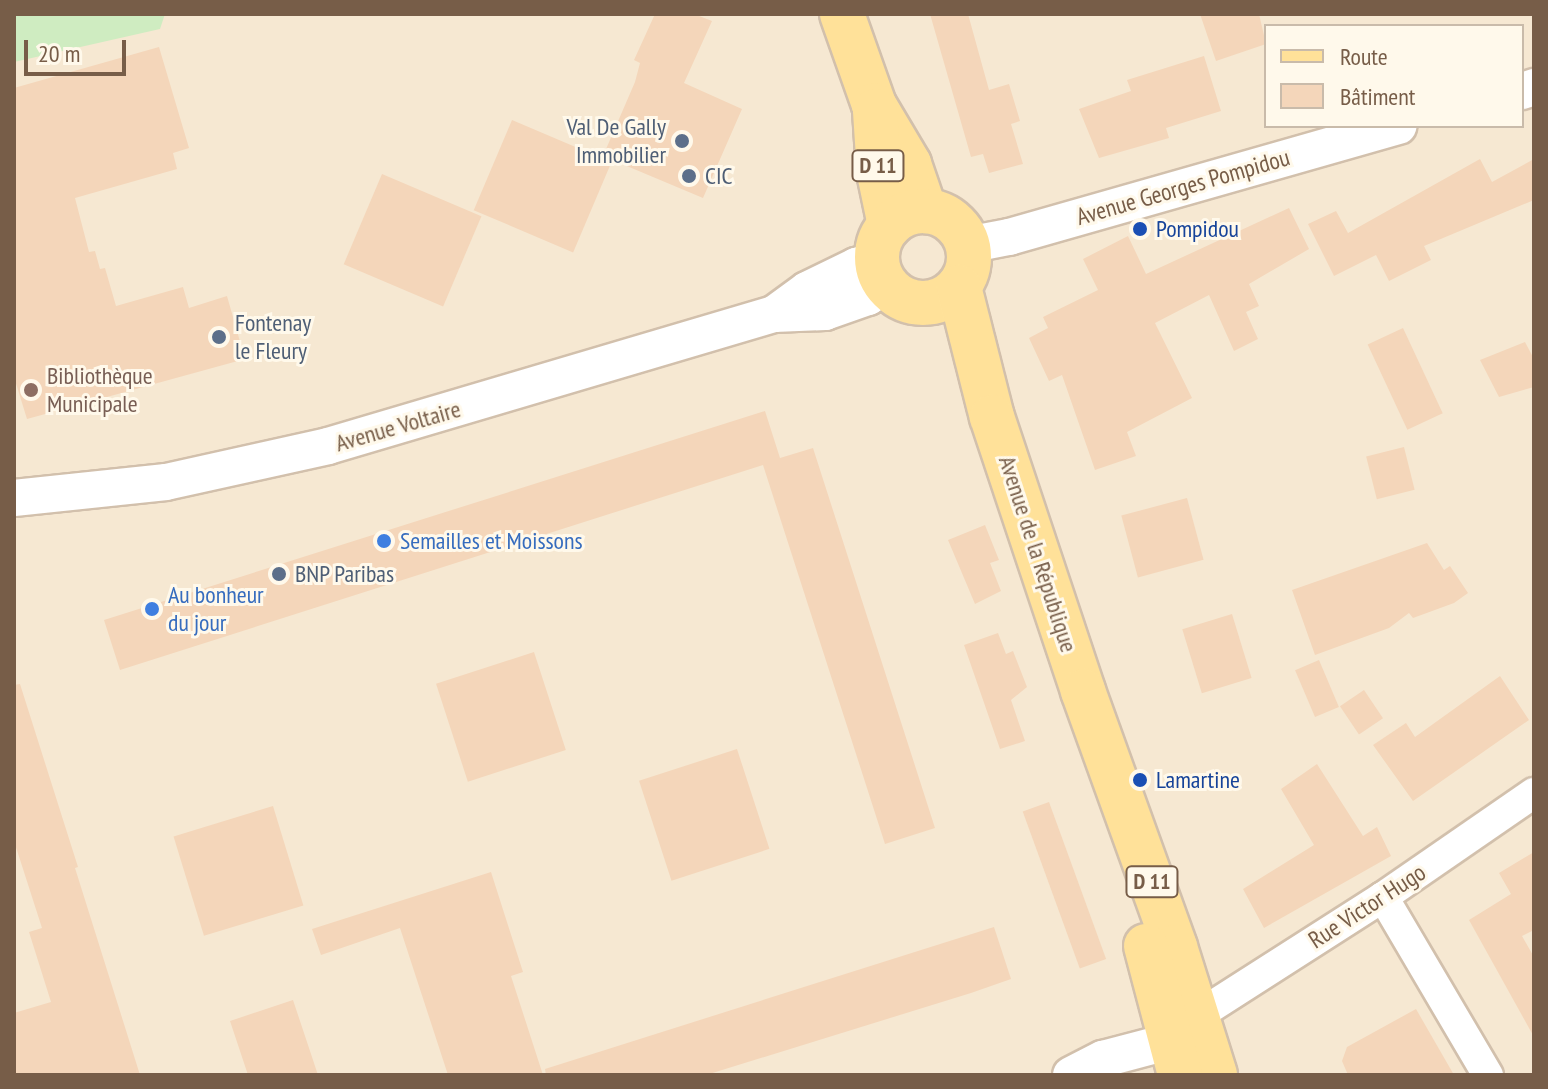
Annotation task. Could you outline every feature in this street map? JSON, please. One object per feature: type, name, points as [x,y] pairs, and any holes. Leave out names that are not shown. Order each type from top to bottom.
[{"type":"main road","name":"D 11","points":[[842,14],[874,105],[879,173],[895,245]]},
{"type":"main road","points":[[952,221],[967,245],[968,269],[944,295],[903,299],[895,245],[952,221]]},
{"type":"main road","name":"Avenue de la République","points":[[944,295],[992,417],[1083,691],[1183,1044],[1215,1075]]},
{"type":"street","name":"Avenue Georges Pompidou","points":[[967,245],[1009,237],[1391,128]]},
{"type":"street","name":"Avenue Voltaire","points":[[14,498],[166,482],[328,446],[774,314],[807,290],[895,245]]},
{"type":"street","name":"Rue Victor Hugo","points":[[1071,1075],[1103,1059],[1183,1044],[1383,897],[1534,793]]},
{"type":"street","points":[[1383,897],[1488,1075]]},
{"type":"shaded area","points":[[14,14],[1534,14],[1534,1075],[14,1075]]},
{"type":"green space","points":[[14,14],[165,14],[160,29],[14,62]]},
{"type":"building","points":[[655,14],[694,14],[712,21],[684,83],[742,109],[703,198],[603,156],[635,82],[640,63],[634,60]]},
{"type":"building","points":[[930,14],[968,14],[989,90],[1009,84],[1020,121],[1011,124],[1023,164],[989,173],[983,154],[971,157]]},
{"type":"building","points":[[1200,14],[1259,14],[1264,45],[1216,61]]},
{"type":"building","points":[[159,47],[189,148],[173,153],[177,169],[75,198],[89,252],[95,251],[100,269],[105,268],[116,306],[183,287],[189,308],[227,296],[245,359],[27,419],[14,377],[14,88]]},
{"type":"building","points":[[1204,56],[1221,111],[1166,128],[1169,138],[1099,158],[1079,109],[1131,91],[1127,80]]},
{"type":"building","points":[[512,120],[611,162],[573,252],[474,210]]},
{"type":"building","points":[[1480,159],[1492,182],[1534,159],[1534,200],[1424,246],[1431,260],[1389,281],[1376,255],[1334,276],[1308,224],[1336,211],[1348,233]]},
{"type":"building","points":[[382,174],[481,216],[443,306],[344,264]]},
{"type":"building","points":[[1289,208],[1309,249],[1249,284],[1259,306],[1246,312],[1258,339],[1234,351],[1209,295],[1155,323],[1192,398],[1127,432],[1136,456],[1095,470],[1062,375],[1049,381],[1029,338],[1048,328],[1043,317],[1098,290],[1083,259],[1128,236],[1146,274]]},
{"type":"building","points":[[1403,328],[1443,413],[1407,430],[1368,344]]},
{"type":"building","points":[[1525,342],[1534,359],[1534,387],[1499,397],[1480,360]]},
{"type":"building","points":[[765,411],[780,458],[813,448],[935,828],[885,844],[763,465],[120,670],[104,620]]},
{"type":"building","points":[[1404,447],[1415,490],[1377,499],[1366,456]]},
{"type":"building","points":[[1187,498],[1204,560],[1138,577],[1121,516]]},
{"type":"building","points":[[985,525],[999,560],[990,563],[1001,591],[975,604],[948,540]]},
{"type":"building","points":[[1427,543],[1444,570],[1450,566],[1468,593],[1454,603],[1413,618],[1409,613],[1389,628],[1315,655],[1292,590]]},
{"type":"building","points":[[1232,614],[1252,678],[1202,693],[1182,629]]},
{"type":"building","points":[[998,633],[1006,654],[1013,651],[1027,687],[1011,700],[1025,741],[1000,749],[964,645]]},
{"type":"building","points":[[534,652],[566,750],[468,782],[436,684]]},
{"type":"building","points":[[1319,660],[1339,707],[1315,717],[1295,670]]},
{"type":"building","points":[[1500,676],[1529,720],[1413,801],[1373,745],[1406,723],[1415,737]]},
{"type":"building","points":[[20,684],[140,1075],[14,1075],[14,1013],[51,1002],[29,932],[42,928],[14,841],[14,685]]},
{"type":"building","points":[[1364,690],[1383,718],[1359,734],[1340,706]]},
{"type":"building","points":[[737,749],[769,849],[671,881],[639,781]]},
{"type":"building","points":[[1317,764],[1363,836],[1377,827],[1391,856],[1264,928],[1243,889],[1314,845],[1281,789]]},
{"type":"building","points":[[1049,802],[1106,959],[1080,969],[1023,812]]},
{"type":"building","points":[[273,806],[303,905],[204,936],[174,836]]},
{"type":"building","points":[[1534,852],[1534,934],[1532,931],[1522,936],[1534,957],[1534,1037],[1469,920],[1511,894],[1499,873]]},
{"type":"building","points":[[491,872],[523,972],[511,976],[543,1075],[448,1075],[400,928],[321,955],[312,929]]},
{"type":"building","points":[[994,927],[1011,979],[971,993],[706,1075],[546,1075],[545,1069]]},
{"type":"building","points":[[293,1000],[318,1075],[248,1075],[230,1021]]},
{"type":"building","points":[[1416,1009],[1454,1075],[1348,1075],[1342,1061],[1347,1047]]},
{"type":"place","name":"Val De Gally Immobilier","points":[[682,141]]},
{"type":"place","name":"CIC","points":[[689,176]]},
{"type":"place","name":"Pompidou","points":[[1140,229]]},
{"type":"place","name":"Fontenay le Fleury","points":[[219,337]]},
{"type":"place","name":"Bibliothèque Municipale","points":[[31,390]]},
{"type":"place","name":"Semailles et Moissons","points":[[384,541]]},
{"type":"place","name":"BNP Paribas","points":[[279,574]]},
{"type":"place","name":"Au bonheur du jour","points":[[152,609]]},
{"type":"place","name":"Lamartine","points":[[1140,780]]}]
